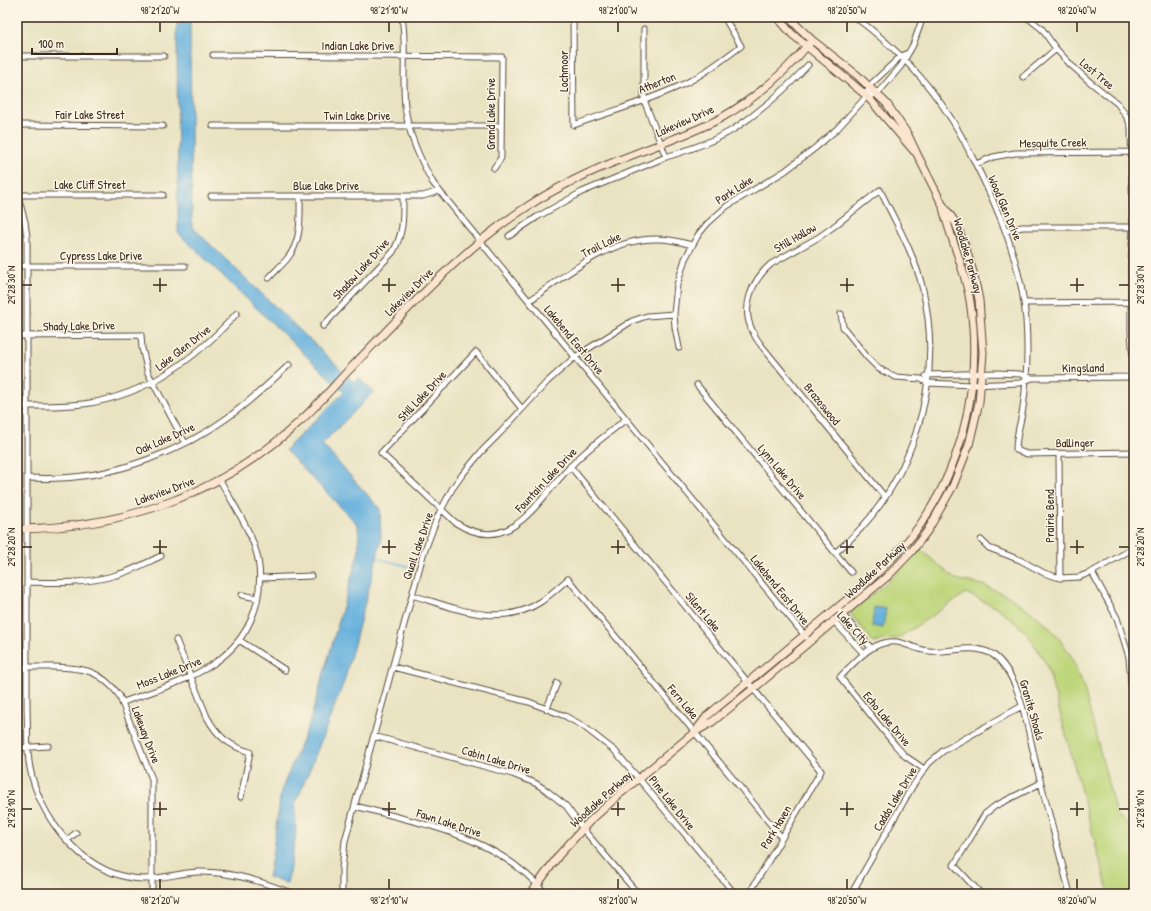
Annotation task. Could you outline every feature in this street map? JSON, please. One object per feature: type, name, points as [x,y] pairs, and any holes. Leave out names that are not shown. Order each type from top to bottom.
[{"type":"street","name":"Lakebend East Drive","points":[[402,17],[405,106],[409,126],[423,165],[439,191],[810,642]]},
{"type":"street","name":"Lochmoor","points":[[574,17],[574,124]]},
{"type":"street","name":"Atherton","points":[[574,124],[644,100],[688,82],[715,66],[741,46],[724,17]]},
{"type":"street","name":"Woodlake Parkway","points":[[777,17],[806,47],[851,82],[866,96],[917,154]]},
{"type":"street","name":"Woodlake Parkway","points":[[531,893],[559,855],[610,803],[695,732],[712,722],[753,689],[889,575],[912,551],[942,508],[961,467],[969,445],[975,422],[981,384],[983,353],[982,325],[979,300],[973,272],[965,246],[955,222],[942,204],[908,134],[887,104],[857,75],[812,40],[788,17]]},
{"type":"street","name":"Wood Glen Drive","points":[[855,17],[877,34],[905,60],[934,93],[953,120],[976,164],[1006,232],[1017,267],[1024,303],[1026,338],[1023,410],[1016,440],[1016,450]]},
{"type":"street","points":[[866,96],[877,94],[901,66],[917,36],[923,17]]},
{"type":"street","name":"Lost Tree","points":[[1027,17],[1042,29],[1056,49],[1080,74],[1118,104],[1131,126],[1133,228],[1131,267],[1131,332],[1134,372]]},
{"type":"street","points":[[644,29],[644,100],[666,157]]},
{"type":"street","name":"Lakeview Drive","points":[[17,529],[84,524],[126,516],[166,504],[206,488],[220,480],[252,460],[285,435],[335,385],[425,290],[480,241],[527,207],[578,178],[692,132],[721,118],[752,98],[785,70],[812,40]]},
{"type":"street","points":[[1023,77],[1056,49]]},
{"type":"street","points":[[869,86],[901,56],[908,53]]},
{"type":"street","name":"Indian Lake Drive","points":[[213,55],[502,57]]},
{"type":"street","points":[[17,56],[164,56]]},
{"type":"street","name":"Grand Lake Drive","points":[[494,168],[501,158],[502,57]]},
{"type":"street","points":[[509,236],[537,217],[582,192],[666,157],[703,144],[733,129],[774,99],[808,65]]},
{"type":"street","points":[[884,72],[890,78]]},
{"type":"street","name":"Park Lake","points":[[679,348],[674,314],[675,298],[680,272],[692,245],[707,224],[716,214],[738,198],[785,171],[815,148],[837,129],[866,96],[869,86]]},
{"type":"street","name":"Fair Lake Street","points":[[17,125],[163,126]]},
{"type":"street","name":"Twin Lake Drive","points":[[213,126],[501,126]]},
{"type":"street","name":"Mesquite Creek","points":[[976,164],[993,157],[1015,153],[1132,152]]},
{"type":"street","name":"Still Hollow","points":[[749,320],[748,307],[752,286],[764,269],[819,237],[880,190],[909,249],[923,290],[929,327],[930,357],[928,375]]},
{"type":"street","name":"Blue Lake Drive","points":[[211,196],[423,196],[439,191]]},
{"type":"street","points":[[17,194],[26,222],[27,237],[28,747],[32,776],[36,790],[48,815],[60,833],[81,855],[105,868],[131,877],[143,879],[192,873],[219,873],[259,881],[294,894]]},
{"type":"street","name":"Lake Cliff Street","points":[[17,194],[163,195]]},
{"type":"street","points":[[269,278],[286,259],[296,243],[300,225],[300,196]]},
{"type":"street","name":"Shadow Lake Drive","points":[[323,326],[393,252],[399,242],[402,231],[403,196]]},
{"type":"street","name":"Woodlake Parkway","points":[[695,732],[707,716],[883,568],[905,545],[921,524],[934,503],[952,464],[966,420],[972,385],[974,353],[970,301],[964,275],[942,204]]},
{"type":"street","points":[[1006,232],[1022,228],[1133,228]]},
{"type":"street","name":"Trail Lake","points":[[529,301],[575,269],[616,246],[638,240],[659,239],[678,241],[692,245]]},
{"type":"street","name":"Cypress Lake Drive","points":[[17,266],[185,266]]},
{"type":"street","points":[[1024,303],[1131,302]]},
{"type":"street","name":"Lake Glen Drive","points":[[17,406],[65,406],[89,403],[127,394],[169,374],[205,346],[237,313]]},
{"type":"street","name":"Quail Lake Drive","points":[[342,894],[344,850],[412,595],[426,545],[452,489],[482,451],[547,382],[575,357],[632,321],[647,316],[674,314]]},
{"type":"street","points":[[841,314],[843,327],[879,370],[896,377],[921,379],[928,383]]},
{"type":"street","name":"Brazoswood","points":[[749,320],[752,332],[761,345],[885,496]]},
{"type":"street","name":"Shady Lake Drive","points":[[17,336],[141,335],[145,364],[153,382]]},
{"type":"street","name":"Still Lake Drive","points":[[381,453],[476,352],[522,409]]},
{"type":"street","name":"Oak Lake Drive","points":[[27,478],[61,478],[102,472],[143,461],[185,443],[196,438],[243,407],[290,365]]},
{"type":"street","name":"Kingsland","points":[[928,375],[982,373],[1002,374],[1025,378],[1134,377]]},
{"type":"street","points":[[950,384],[951,374]]},
{"type":"street","points":[[1002,374],[1002,384]]},
{"type":"street","points":[[835,553],[862,527],[895,483],[914,442],[924,407],[928,375],[921,379]]},
{"type":"street","name":"Kingsland","points":[[928,383],[972,385],[1002,384],[1020,383],[1025,378]]},
{"type":"street","points":[[153,382],[185,443]]},
{"type":"street","name":"Lynn Lake Drive","points":[[697,385],[851,572]]},
{"type":"street","name":"Fountain Lake Drive","points":[[381,453],[456,523],[470,531],[486,534],[503,532],[517,525],[526,517],[570,466],[626,419]]},
{"type":"street","name":"Ballinger","points":[[1016,450],[1027,454],[1134,452]]},
{"type":"street","name":"Prairie Bend","points":[[1059,454],[1060,578]]},
{"type":"street","name":"Silent Lake","points":[[570,466],[821,771]]},
{"type":"street","name":"Moss Lake Drive","points":[[123,702],[190,677],[214,665],[239,640],[251,619],[261,578],[255,546],[220,480]]},
{"type":"street","points":[[981,540],[989,548],[1016,558],[1044,573],[1060,578],[1079,577],[1092,572],[1134,548]]},
{"type":"street","points":[[27,582],[65,583],[96,580],[133,570],[161,556]]},
{"type":"street","points":[[1092,572],[1117,618],[1127,650],[1132,674],[1134,716]]},
{"type":"street","points":[[261,578],[311,576]]},
{"type":"street","name":"Fern Lake","points":[[412,595],[482,614],[507,614],[525,609],[542,601],[568,579],[782,838]]},
{"type":"street","points":[[242,595],[257,598]]},
{"type":"street","name":"Lake City","points":[[837,608],[871,648]]},
{"type":"street","name":"Lake City","points":[[828,615],[864,654]]},
{"type":"street","points":[[847,636],[856,629]]},
{"type":"street","points":[[176,640],[207,717],[219,735],[233,746],[250,752],[241,797]]},
{"type":"street","points":[[239,640],[285,670]]},
{"type":"street","name":"Granite Shoals","points":[[840,677],[871,648],[882,644],[896,642],[927,651],[970,648],[985,651],[994,655],[1007,670],[1016,687],[1070,894]]},
{"type":"street","name":"Lakeway Drive","points":[[17,667],[76,668],[93,672],[112,685],[119,695],[152,779],[152,894]]},
{"type":"street","name":"Pine Lake Drive","points":[[393,667],[547,708],[565,716],[599,738],[615,751],[735,894]]},
{"type":"street","name":"Echo Lake Drive","points":[[840,677],[905,756],[924,769]]},
{"type":"street","points":[[547,708],[557,682]]},
{"type":"street","name":"Caddo Lake Drive","points":[[864,894],[854,888],[924,769],[943,751],[1022,706]]},
{"type":"street","name":"Cabin Lake Drive","points":[[374,736],[524,778],[535,783],[557,797],[566,806],[583,829],[638,894]]},
{"type":"street","points":[[17,748],[48,746]]},
{"type":"street","name":"Park Haven","points":[[749,894],[821,771]]},
{"type":"street","points":[[981,894],[954,865],[985,814],[995,806],[1041,783]]},
{"type":"street","name":"Fawn Lake Drive","points":[[355,806],[447,830],[466,837],[503,856],[538,884],[546,894]]},
{"type":"street","points":[[67,840],[76,833]]},
{"type":"green space","points":[[920,549],[955,579],[983,585],[1010,597],[1037,616],[1055,633],[1070,654],[1083,684],[1116,814],[1134,829],[1134,894],[1109,894],[1047,665],[1027,633],[999,609],[966,593],[897,639],[883,640],[874,643],[850,613],[892,578],[911,556],[913,557]]},
{"type":"water","points":[[190,19],[192,227],[354,382],[358,378],[374,392],[322,444],[380,509],[381,542],[344,682],[295,805],[296,834],[287,884],[268,877],[281,791],[310,721],[359,551],[358,525],[285,450],[344,392],[178,233],[177,20]]},
{"type":"water","points":[[874,607],[886,609],[883,628],[872,626]]},
{"type":"waterway","points":[[377,558],[414,568]]}]
